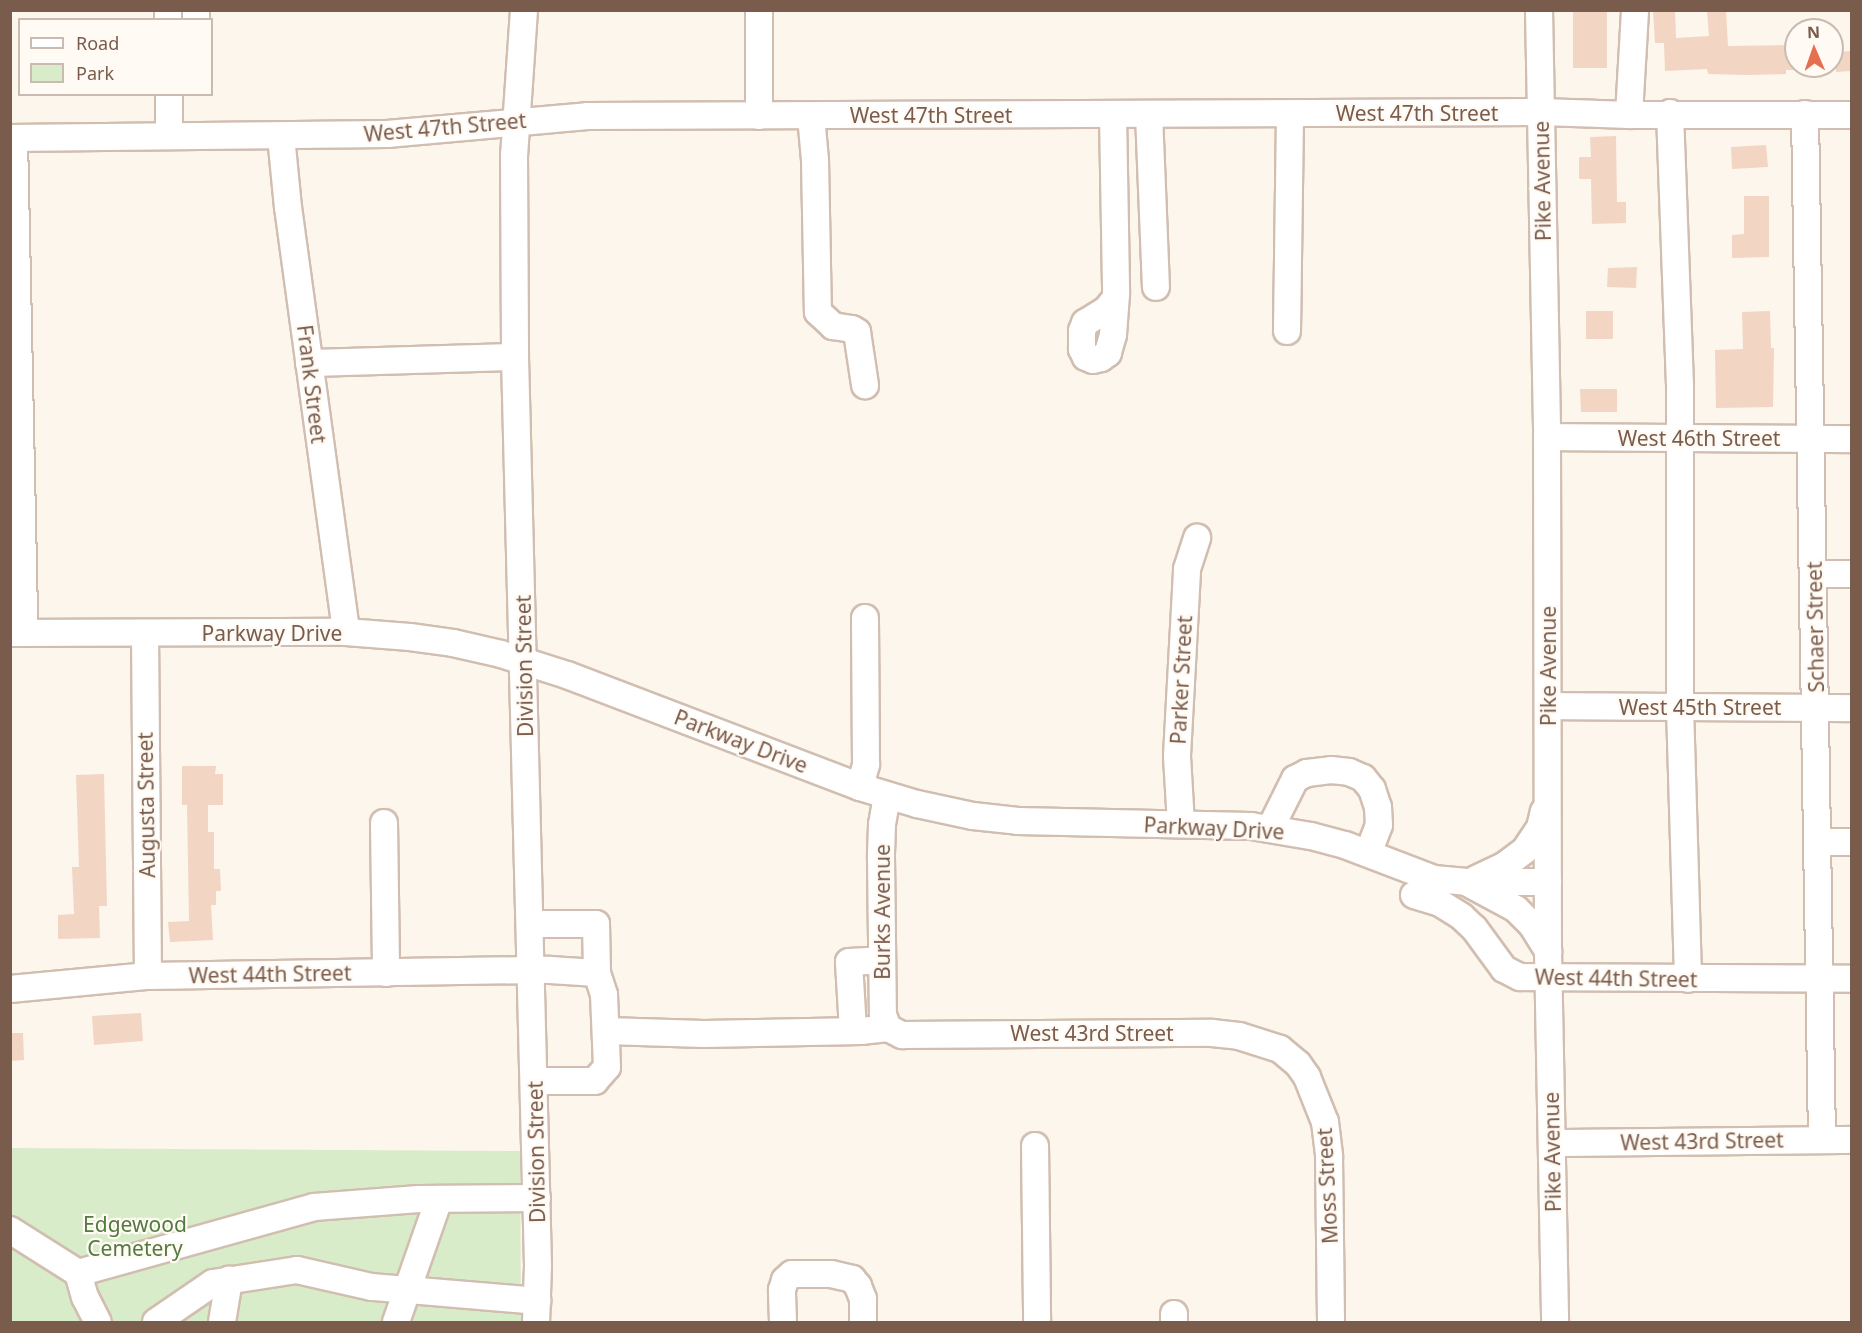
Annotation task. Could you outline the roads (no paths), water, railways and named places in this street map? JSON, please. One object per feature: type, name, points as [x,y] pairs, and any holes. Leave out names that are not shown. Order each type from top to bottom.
[{"type":"street","name":"Division Street","points":[[524,10],[517,121],[515,357],[537,1198],[537,1312]]},
{"type":"street","points":[[759,10],[759,116]]},
{"type":"street","name":"Pike Avenue","points":[[1539,10],[1547,437],[1548,951],[1555,1323]]},
{"type":"street","points":[[1629,116],[1635,10]]},
{"type":"street","points":[[169,136],[176,96]]},
{"type":"street","name":"West 47th Street","points":[[12,138],[387,134],[587,116],[1540,112],[1629,116],[1670,114],[1851,116]]},
{"type":"street","points":[[1113,114],[1114,299]]},
{"type":"street","points":[[1149,114],[1156,287]]},
{"type":"street","points":[[1287,331],[1290,114]]},
{"type":"street","points":[[1670,114],[1680,439],[1680,707],[1688,980]]},
{"type":"street","name":"Schaer Street","points":[[1805,114],[1822,1139]]},
{"type":"street","points":[[811,116],[818,228],[818,312],[832,326],[857,332],[865,385]]},
{"type":"street","name":"Frank Street","points":[[281,136],[288,207],[346,632]]},
{"type":"street","points":[[12,138],[17,633]]},
{"type":"street","points":[[309,363],[515,357]]},
{"type":"street","name":"West 46th Street","points":[[1547,437],[1851,439]]},
{"type":"street","name":"Parker Street","points":[[1181,824],[1177,756],[1187,569],[1197,538]]},
{"type":"street","points":[[1814,574],[1851,574]]},
{"type":"street","points":[[860,787],[866,764],[865,618]]},
{"type":"street","name":"Parkway Drive","points":[[17,633],[346,632],[453,643],[524,662],[887,796],[973,816],[1018,821],[1181,824],[1270,829],[1311,836],[1368,853],[1434,879],[1467,882],[1548,882]]},
{"type":"street","name":"Augusta Street","points":[[145,633],[148,976]]},
{"type":"street","name":"West 45th Street","points":[[1548,705],[1851,708]]},
{"type":"street","points":[[1270,829],[1295,779],[1307,773],[1331,770],[1349,772],[1363,778],[1372,789],[1378,807],[1379,825],[1368,853]]},
{"type":"street","name":"Burks Avenue","points":[[887,796],[882,825],[882,960],[883,1015],[888,1028]]},
{"type":"street","name":"Parkway Drive","points":[[1467,882],[1504,866],[1525,850],[1540,828],[1548,797]]},
{"type":"street","points":[[384,823],[386,973]]},
{"type":"street","points":[[1818,842],[1851,842]]},
{"type":"street","name":"Parkway Drive","points":[[1467,882],[1516,909],[1532,925],[1548,951]]},
{"type":"street","name":"West 44th Street","points":[[1414,895],[1440,903],[1462,917],[1510,974],[1520,977],[1688,980],[1851,979]]},
{"type":"street","points":[[530,924],[596,924],[597,973],[604,996],[606,1031],[606,1067],[596,1081],[534,1082]]},
{"type":"street","points":[[853,1030],[849,962],[882,960]]},
{"type":"street","name":"West 44th Street","points":[[10,989],[148,976],[531,971],[597,973]]},
{"type":"street","name":"West 43rd Street","points":[[606,1031],[704,1034],[888,1028],[902,1035],[1212,1033],[1264,1042],[1292,1058]]},
{"type":"street","name":"Moss Street","points":[[1292,1058],[1307,1077],[1315,1093],[1328,1139],[1332,1323]]},
{"type":"street","name":"West 43rd Street","points":[[1552,1143],[1851,1140]]},
{"type":"street","points":[[1035,1146],[1037,1323]]},
{"type":"street","points":[[82,1285],[314,1207],[433,1217],[537,1198]]},
{"type":"street","points":[[396,1323],[433,1217]]},
{"type":"street","points":[[10,1230],[82,1285],[98,1323]]},
{"type":"street","points":[[156,1323],[213,1283],[297,1270],[372,1287],[406,1290],[537,1312]]},
{"type":"street","points":[[783,1323],[782,1290],[785,1280],[792,1274],[831,1274],[852,1279],[858,1286],[863,1299],[864,1323]]},
{"type":"street","points":[[222,1323],[229,1280]]},
{"type":"park label","name":"Edgewood Cemetery","points":[[135,1236]]}]
